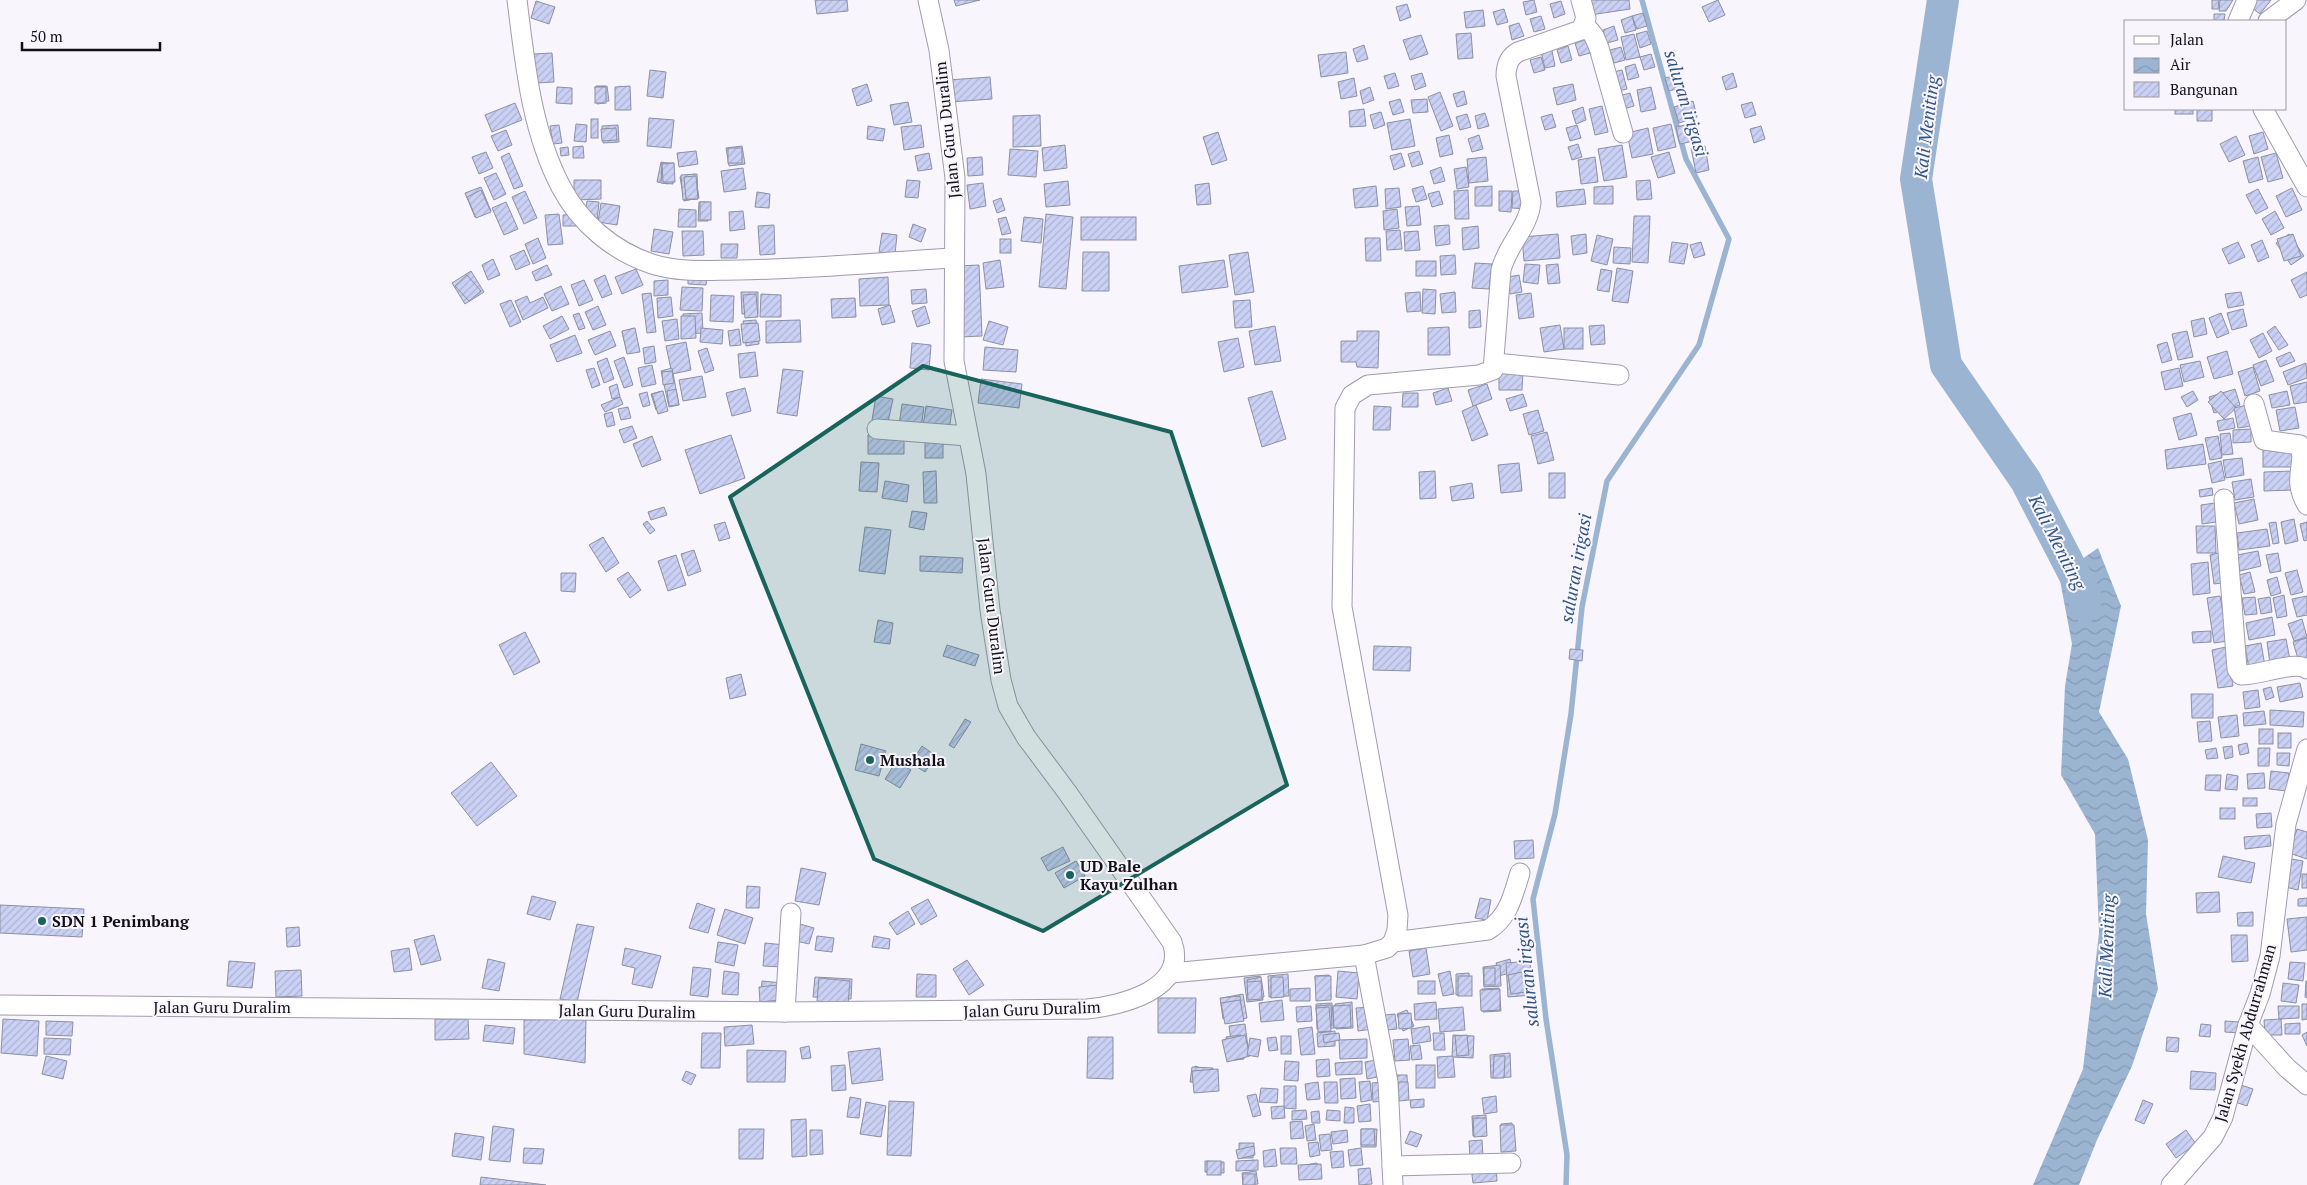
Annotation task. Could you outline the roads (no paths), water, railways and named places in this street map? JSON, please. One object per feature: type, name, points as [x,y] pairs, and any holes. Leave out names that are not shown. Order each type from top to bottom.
[{"type":"street","points":[[517,0],[531,96],[536,119],[551,165],[565,195],[580,216],[620,250],[652,264],[686,270],[763,270],[954,258]]},
{"type":"street","name":"Jalan Guru Duralim","points":[[0,1005],[785,1012],[1087,1009],[1108,1007],[1144,994],[1159,985],[1171,973],[1175,957],[1172,942],[1068,792],[1026,737],[1008,706],[996,658],[976,474],[954,361],[955,178],[939,50],[928,0]]},
{"type":"street","points":[[1171,973],[1364,955],[1387,948],[1393,942],[1398,925],[1398,915],[1342,607],[1345,408],[1352,395],[1368,385],[1478,375],[1492,371],[1496,363],[1501,270],[1504,259],[1530,213],[1531,202],[1506,76],[1506,67],[1512,56],[1518,52],[1577,33],[1585,26],[1586,16],[1581,0]]},
{"type":"street","points":[[2238,20],[2247,0]]},
{"type":"street","points":[[2269,20],[2296,0]]},
{"type":"street","points":[[1585,26],[1594,36],[1599,48],[1623,134]]},
{"type":"street","points":[[2263,110],[2307,187]]},
{"type":"street","points":[[1496,363],[1619,375]]},
{"type":"street","points":[[2254,404],[2264,440],[2300,445],[2302,451],[2298,482],[2307,506]]},
{"type":"street","points":[[877,429],[968,436]]},
{"type":"street","points":[[2224,498],[2237,669],[2241,675],[2252,676],[2297,665],[2307,670]]},
{"type":"street","name":"Jalan Syekh Abdurrahman","points":[[2171,1185],[2213,1137],[2223,1117],[2248,1025],[2260,994],[2270,956],[2286,824],[2307,749]]},
{"type":"street","points":[[1393,942],[1488,930],[1496,926],[1507,912],[1520,873]]},
{"type":"street","points":[[785,1012],[790,913]]},
{"type":"street","points":[[1364,955],[1388,1082],[1393,1185]]},
{"type":"street","points":[[2248,1025],[2287,1068],[2307,1085]]},
{"type":"street","points":[[1392,1166],[1511,1163]]},
{"type":"water","points":[[2098,548],[2121,606],[2099,712],[2128,759],[2148,840],[2146,914],[2158,989],[2132,1066],[2097,1140],[2079,1185],[2033,1185],[2083,1069],[2099,933],[2095,834],[2061,775],[2065,686],[2072,644],[2059,575]]},
{"type":"waterway","name":"saluran irigasi","points":[[1566,1185],[1567,1155],[1546,1019],[1533,899],[1555,814],[1571,714],[1582,607],[1607,481],[1699,345],[1729,239],[1686,159],[1642,0]]},
{"type":"waterway","name":"Kali Meniting","points":[[1943,0],[1916,179],[1946,365],[2026,481],[2086,597],[2085,606]]},
{"type":"place","name":"Mushala","points":[[870,760]]},
{"type":"place","name":"UD Bale Kayu Zulhan","points":[[1070,875]]},
{"type":"place","name":"SDN 1 Penimbang","points":[[42,921]]}]
